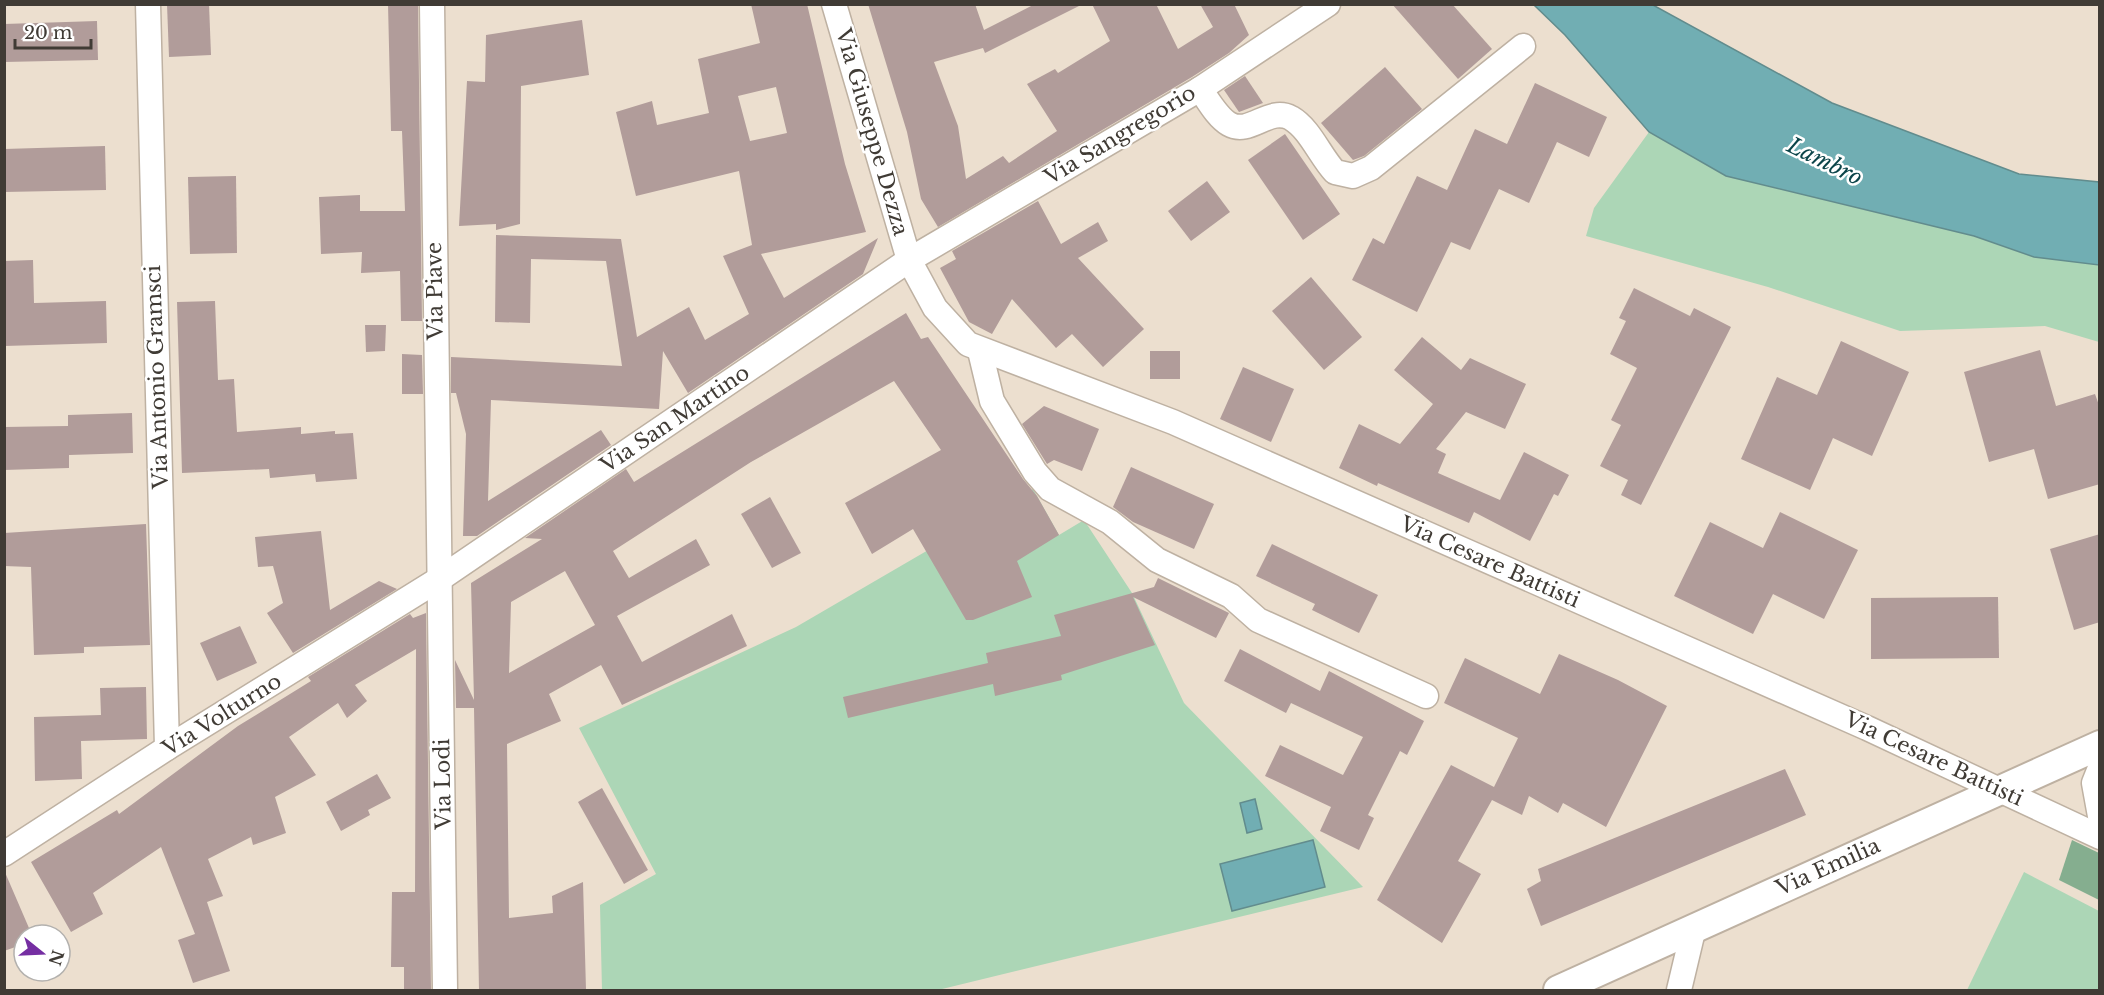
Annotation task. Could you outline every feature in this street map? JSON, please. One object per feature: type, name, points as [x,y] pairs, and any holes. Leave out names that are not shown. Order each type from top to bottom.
[{"type":"street","name":"Via Antonio Gramsci","points":[[148,4],[167,748]]},
{"type":"street","name":"Via Piave","points":[[432,4],[441,578]]},
{"type":"street","name":"Via Giuseppe Dezza","points":[[834,4],[909,260]]},
{"type":"street","name":"Via Sangregorio","points":[[909,260],[1200,89],[1328,4]]},
{"type":"street","points":[[1200,89],[1223,119],[1235,126],[1248,126],[1269,116],[1290,118],[1301,127],[1335,172],[1353,176],[1371,168],[1523,46]]},
{"type":"street","name":"Via San Martino","points":[[441,578],[909,260]]},
{"type":"street","name":"Via Cesare Battisti","points":[[909,260],[924,291],[946,322],[962,340],[980,351],[1084,387],[1173,422],[1802,699],[2100,837]]},
{"type":"street","points":[[980,351],[988,388],[1003,421],[1042,480],[1067,500],[1110,522],[1157,560],[1231,596],[1258,620],[1426,696]]},
{"type":"street","name":"Via Volturno","points":[[4,854],[167,748],[441,578]]},
{"type":"street","name":"Via Lodi","points":[[441,578],[445,990]]},
{"type":"street","name":"Via Emilia","points":[[1558,990],[2100,745]]},
{"type":"street","points":[[2100,768],[2094,783],[2100,816]]},
{"type":"street","points":[[1679,990],[1694,927]]},
{"type":"green space","points":[[1649,132],[1726,176],[1974,236],[2034,257],[2099,265],[2099,342],[2045,326],[1900,331],[1768,287],[1586,236],[1594,208]]},
{"type":"green space","points":[[1033,489],[1059,535],[1084,520],[1132,593],[1184,703],[1363,887],[938,990],[602,990],[600,905],[656,874],[579,728],[796,627]]},
{"type":"green space","points":[[2072,840],[2099,853],[2099,900],[2059,880]]},
{"type":"green space","points":[[2024,872],[2099,911],[2099,990],[1967,990]]},
{"type":"water","name":"Lambro","points":[[1534,5],[1653,5],[1832,103],[2019,174],[2099,182],[2099,265],[2034,257],[1974,236],[1726,176],[1649,132],[1565,35]]},
{"type":"water","points":[[1255,799],[1262,829],[1247,833],[1240,803]]},
{"type":"water","points":[[1313,840],[1325,887],[1232,911],[1220,864]]},
{"type":"building","points":[[167,4],[209,4],[211,55],[169,57]]},
{"type":"building","points":[[388,4],[418,4],[422,321],[401,321],[400,271],[361,273],[362,252],[321,254],[319,197],[360,195],[360,211],[405,211],[402,131],[391,131]]},
{"type":"building","points":[[751,4],[807,4],[845,164],[866,232],[761,254],[784,298],[878,238],[863,274],[688,393],[663,351],[659,409],[491,400],[488,501],[601,430],[611,445],[477,536],[463,536],[466,434],[456,393],[451,393],[451,357],[622,366],[606,261],[531,259],[530,323],[495,322],[496,235],[621,239],[637,337],[689,307],[705,340],[749,314],[723,256],[752,245],[739,171],[636,196],[616,112],[652,101],[657,125],[709,113],[698,59],[760,43]],"holes":[[[776,87],[787,133],[750,141],[738,96]]]},
{"type":"building","points":[[868,4],[975,4],[984,30],[1035,4],[1083,4],[985,53],[983,48],[934,62],[958,126],[966,179],[1003,156],[1009,163],[1057,131],[1027,84],[1055,69],[1058,73],[1110,41],[1092,4],[1156,4],[1178,49],[1213,27],[1200,4],[1234,4],[1249,35],[1229,53],[1192,77],[938,227],[921,199],[907,132]]},
{"type":"building","points":[[1392,4],[1452,4],[1492,49],[1458,79]]},
{"type":"building","points":[[582,20],[589,75],[521,86],[520,224],[496,230],[496,224],[459,226],[467,81],[485,82],[486,35]]},
{"type":"building","points":[[97,21],[98,60],[4,62],[4,24]]},
{"type":"building","points":[[1385,67],[1422,109],[1364,156],[1353,160],[1321,123]]},
{"type":"building","points":[[1245,76],[1263,103],[1239,112],[1224,90]]},
{"type":"building","points":[[1535,83],[1607,117],[1589,157],[1557,142],[1529,203],[1499,189],[1470,250],[1451,242],[1417,312],[1352,280],[1373,238],[1384,244],[1417,176],[1447,190],[1475,129],[1507,144]]},
{"type":"building","points":[[1285,134],[1340,214],[1303,240],[1248,160]]},
{"type":"building","points":[[105,146],[106,190],[4,192],[4,149]]},
{"type":"building","points":[[236,176],[237,253],[190,254],[188,177]]},
{"type":"building","points":[[1207,181],[1230,212],[1191,241],[1168,211]]},
{"type":"building","points":[[1038,201],[1061,244],[1098,222],[1108,241],[1078,258],[1144,329],[1103,367],[1072,334],[1056,348],[1012,299],[992,334],[969,322],[940,268],[956,259],[952,251]]},
{"type":"building","points":[[33,260],[34,303],[106,301],[107,343],[4,346],[4,261]]},
{"type":"building","points":[[1311,277],[1362,337],[1324,370],[1272,311]]},
{"type":"building","points":[[1634,288],[1690,316],[1694,308],[1731,327],[1641,505],[1621,495],[1628,480],[1600,466],[1621,425],[1611,420],[1637,368],[1610,354],[1626,321],[1619,318]]},
{"type":"building","points":[[215,301],[218,380],[234,379],[237,432],[301,427],[301,434],[335,431],[335,434],[353,433],[357,479],[316,482],[315,474],[270,478],[269,469],[182,473],[177,302]]},
{"type":"building","points":[[906,313],[921,339],[928,337],[1023,479],[1037,496],[1059,535],[1017,561],[1032,597],[973,620],[966,620],[913,529],[872,554],[845,503],[941,450],[894,381],[751,462],[613,551],[629,578],[696,539],[710,565],[617,616],[642,662],[732,614],[747,646],[622,705],[601,665],[549,694],[561,721],[507,744],[509,918],[553,913],[552,896],[583,882],[586,990],[479,990],[474,708],[456,708],[455,660],[474,700],[471,583],[542,539],[525,538],[626,469],[634,482]],"holes":[[[565,571],[595,625],[509,673],[511,602]]]},
{"type":"building","points":[[365,325],[386,325],[385,351],[366,352]]},
{"type":"building","points":[[1422,337],[1461,370],[1470,358],[1526,384],[1505,429],[1466,412],[1436,449],[1446,454],[1438,473],[1500,500],[1524,452],[1569,475],[1558,496],[1554,494],[1530,541],[1474,512],[1469,523],[1339,468],[1359,424],[1400,444],[1433,404],[1394,370]]},
{"type":"building","points":[[1841,341],[1909,372],[1872,456],[1833,438],[1810,490],[1741,459],[1777,377],[1817,395]]},
{"type":"building","points":[[2040,350],[2056,406],[2095,394],[2100,408],[2100,484],[2048,499],[2034,449],[1989,462],[1964,372]]},
{"type":"building","points":[[1150,351],[1180,351],[1180,379],[1150,379]]},
{"type":"building","points":[[402,354],[422,355],[423,394],[402,394]]},
{"type":"building","points":[[1243,367],[1294,389],[1271,442],[1220,419]]},
{"type":"building","points":[[1044,406],[1099,429],[1082,471],[1054,460],[1047,464],[1022,424]]},
{"type":"building","points":[[132,413],[133,453],[69,455],[69,468],[4,470],[4,427],[68,426],[68,415]]},
{"type":"building","points":[[1131,467],[1214,504],[1194,549],[1133,522],[1113,507]]},
{"type":"building","points":[[770,497],[801,553],[772,568],[741,514]]},
{"type":"building","points":[[1780,512],[1858,550],[1824,619],[1773,594],[1753,634],[1674,596],[1710,522],[1763,548]]},
{"type":"building","points":[[146,524],[150,645],[84,647],[84,653],[34,655],[31,567],[4,566],[4,533]]},
{"type":"building","points":[[321,531],[330,610],[379,581],[397,589],[293,653],[267,613],[283,603],[273,566],[258,567],[255,537]]},
{"type":"building","points":[[2100,534],[2100,622],[2074,630],[2050,549]]},
{"type":"building","points":[[1272,544],[1378,595],[1359,633],[1312,610],[1315,604],[1256,576]]},
{"type":"building","points":[[1158,578],[1229,613],[1216,638],[1133,597],[1155,645],[1061,675],[1062,680],[995,696],[993,684],[848,718],[843,697],[988,663],[986,653],[1061,636],[1054,615],[1154,587]]},
{"type":"building","points":[[1998,597],[1999,658],[1871,659],[1871,598]]},
{"type":"building","points":[[426,613],[431,990],[404,990],[404,967],[391,967],[392,892],[415,892],[416,649],[355,685],[367,701],[347,718],[338,703],[289,737],[316,775],[275,797],[286,833],[253,845],[251,837],[208,859],[223,896],[207,902],[230,971],[193,983],[178,940],[195,934],[161,847],[93,893],[103,914],[72,931],[72,923],[66,923],[31,862],[117,810],[119,814],[238,726],[311,681],[308,677],[410,614],[413,618]]},
{"type":"building","points":[[240,626],[257,663],[217,681],[200,643]]},
{"type":"building","points":[[1240,649],[1320,691],[1329,671],[1424,721],[1407,755],[1400,751],[1368,815],[1374,818],[1359,850],[1320,831],[1331,807],[1265,776],[1280,745],[1343,775],[1363,737],[1291,703],[1286,713],[1224,681]]},
{"type":"building","points":[[1559,654],[1618,680],[1667,706],[1606,827],[1563,803],[1558,813],[1529,796],[1522,815],[1492,800],[1458,861],[1481,874],[1442,943],[1377,900],[1451,765],[1494,787],[1518,738],[1444,703],[1465,658],[1540,694]]},
{"type":"building","points":[[146,687],[147,739],[81,741],[82,779],[35,781],[34,717],[101,715],[100,688]]},
{"type":"building","points":[[1785,769],[1806,815],[1541,926],[1527,889],[1541,881],[1538,869]]},
{"type":"building","points":[[377,774],[391,798],[368,810],[370,815],[341,831],[326,802]]},
{"type":"building","points":[[602,788],[648,870],[624,884],[578,802]]},
{"type":"building","points":[[4,870],[27,923],[12,923],[12,948],[4,951]]}]
